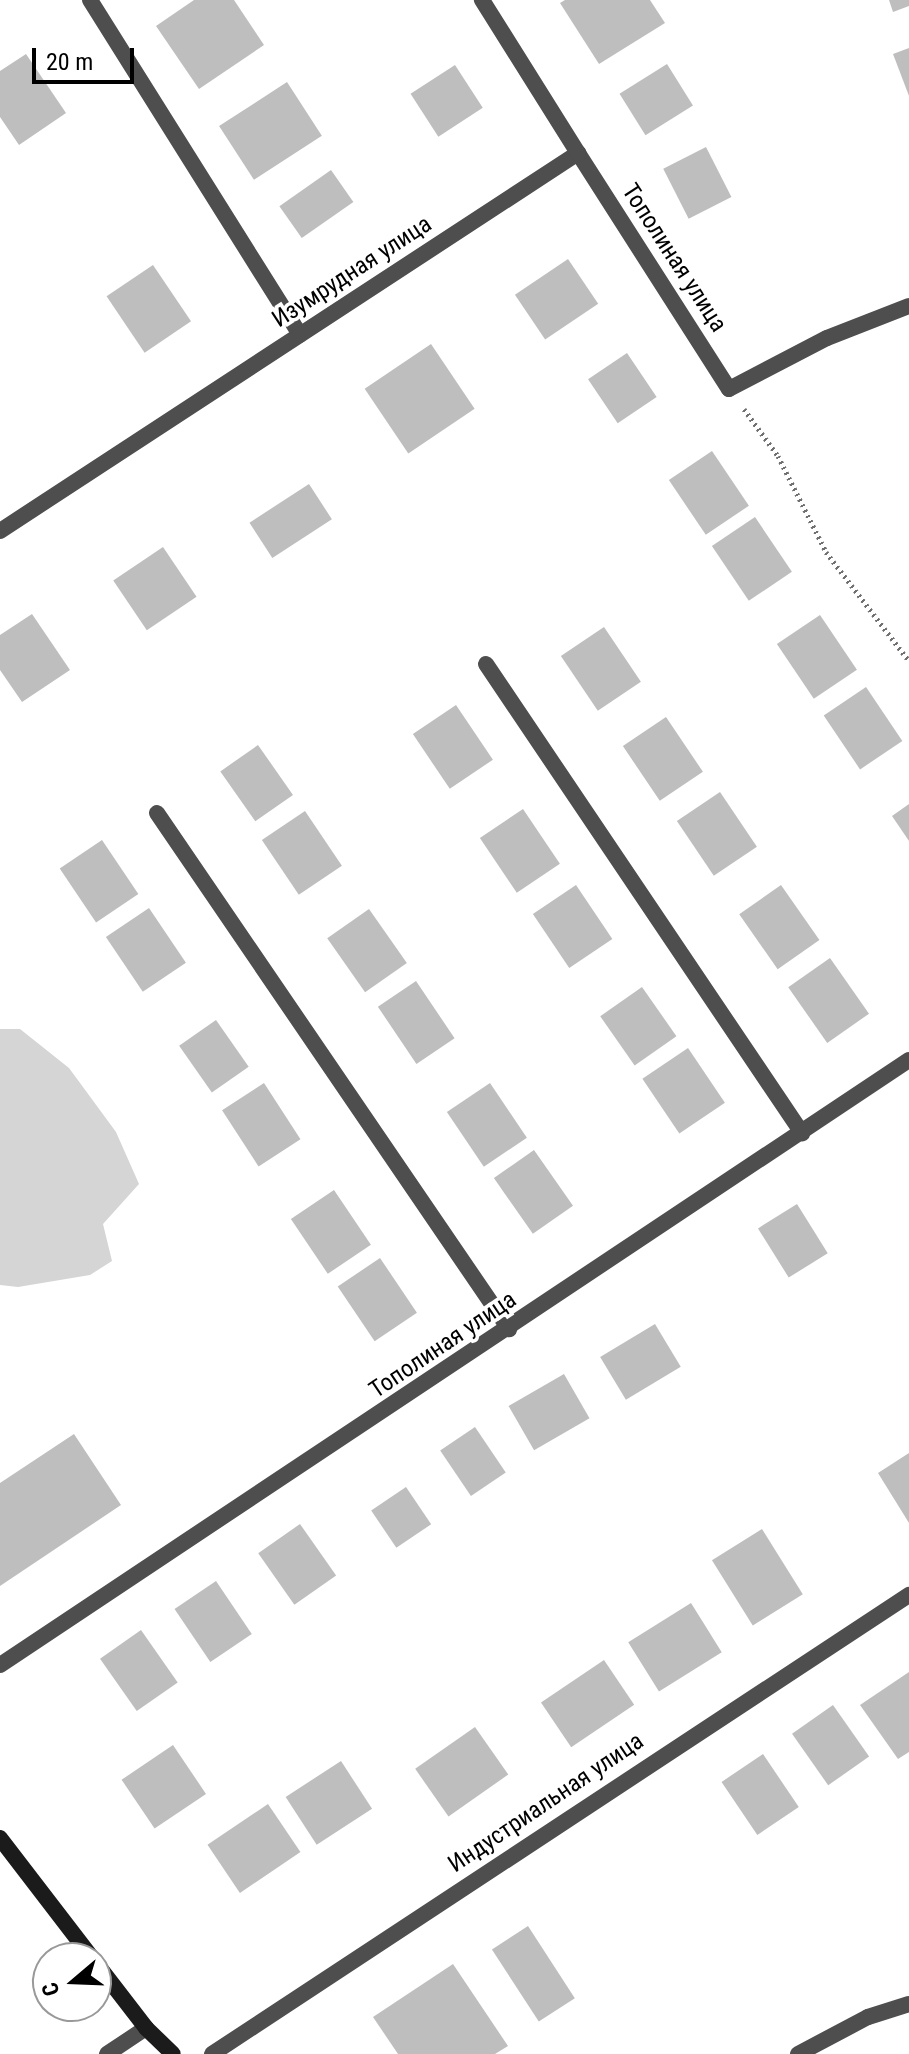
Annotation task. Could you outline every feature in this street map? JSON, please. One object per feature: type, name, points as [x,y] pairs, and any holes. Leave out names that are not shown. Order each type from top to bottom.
[{"type":"street","points":[[90,0],[300,335]]},
{"type":"street","points":[[482,0],[578,153]]},
{"type":"street","name":"Изумрудная улица","points":[[0,531],[578,153]]},
{"type":"street","name":"Тополиная улица","points":[[578,153],[729,389]]},
{"type":"street","points":[[729,389],[827,338],[909,306]]},
{"type":"street","points":[[486,664],[802,1133]]},
{"type":"street","points":[[157,813],[509,1329]]},
{"type":"street","name":"Тополиная улица","points":[[0,1665],[909,1060]]},
{"type":"street","name":"Индустриальная улица","points":[[212,2054],[909,1595]]},
{"type":"street","points":[[0,1838],[80,1942]]},
{"type":"street","points":[[112,1984],[146,2028],[173,2054]]},
{"type":"street","points":[[798,2054],[868,2017],[909,2004]]},
{"type":"street","points":[[107,2054],[146,2028]]},
{"type":"path","points":[[729,389],[778,456],[826,552],[909,661]]},
{"type":"shaded area","points":[[0,1029],[20,1029],[69,1068],[116,1132],[139,1184],[103,1224],[112,1261],[90,1275],[18,1287],[0,1285]]},
{"type":"building","points":[[194,0],[234,0],[264,45],[199,89],[156,26]]},
{"type":"building","points":[[565,0],[650,0],[665,23],[599,64],[560,3]]},
{"type":"building","points":[[889,0],[909,0],[909,6],[893,12]]},
{"type":"building","points":[[909,48],[909,96],[893,54]]},
{"type":"building","points":[[26,54],[66,113],[19,145],[0,117],[0,71]]},
{"type":"building","points":[[667,64],[693,106],[645,135],[620,94]]},
{"type":"building","points":[[455,65],[483,108],[438,137],[411,94]]},
{"type":"building","points":[[287,82],[322,136],[254,180],[219,126]]},
{"type":"building","points":[[706,147],[731,197],[689,219],[663,169]]},
{"type":"building","points":[[331,170],[353,202],[302,238],[279,206]]},
{"type":"building","points":[[568,259],[598,304],[545,340],[515,295]]},
{"type":"building","points":[[153,265],[191,321],[145,353],[107,296]]},
{"type":"building","points":[[431,344],[475,409],[408,453],[365,389]]},
{"type":"building","points":[[627,353],[657,397],[618,423],[588,379]]},
{"type":"building","points":[[712,451],[749,506],[706,535],[669,480]]},
{"type":"building","points":[[309,484],[332,519],[272,558],[249,523]]},
{"type":"building","points":[[755,517],[792,572],[749,601],[712,546]]},
{"type":"building","points":[[163,547],[197,597],[147,630],[113,581]]},
{"type":"building","points":[[32,614],[70,670],[22,702],[0,670],[0,635]]},
{"type":"building","points":[[820,615],[857,670],[814,699],[777,644]]},
{"type":"building","points":[[604,627],[641,682],[598,711],[561,656]]},
{"type":"building","points":[[866,687],[902,741],[860,769],[824,716]]},
{"type":"building","points":[[456,705],[493,760],[450,789],[413,734]]},
{"type":"building","points":[[666,717],[703,772],[660,801],[623,746]]},
{"type":"building","points":[[258,745],[293,795],[255,821],[220,771]]},
{"type":"building","points":[[720,792],[757,847],[714,876],[677,821]]},
{"type":"building","points":[[909,804],[909,841],[892,816]]},
{"type":"building","points":[[523,809],[560,864],[517,893],[480,838]]},
{"type":"building","points":[[305,811],[342,866],[299,895],[262,840]]},
{"type":"building","points":[[102,840],[138,894],[96,922],[60,869]]},
{"type":"building","points":[[576,885],[612,939],[569,968],[533,914]]},
{"type":"building","points":[[781,885],[819,940],[778,969],[739,914]]},
{"type":"building","points":[[149,908],[186,963],[143,992],[106,937]]},
{"type":"building","points":[[369,909],[407,963],[365,992],[327,938]]},
{"type":"building","points":[[830,958],[869,1014],[827,1043],[788,987]]},
{"type":"building","points":[[416,981],[455,1038],[416,1064],[378,1007]]},
{"type":"building","points":[[642,987],[676,1036],[635,1065],[600,1016]]},
{"type":"building","points":[[216,1020],[249,1067],[212,1093],[179,1046]]},
{"type":"building","points":[[688,1048],[725,1103],[679,1133],[642,1079]]},
{"type":"building","points":[[264,1083],[300,1139],[259,1166],[222,1110]]},
{"type":"building","points":[[490,1083],[527,1138],[484,1167],[447,1112]]},
{"type":"building","points":[[534,1150],[573,1206],[533,1234],[494,1178]]},
{"type":"building","points":[[334,1190],[371,1245],[328,1274],[291,1219]]},
{"type":"building","points":[[797,1204],[828,1253],[789,1278],[758,1228]]},
{"type":"building","points":[[380,1258],[417,1313],[375,1341],[338,1287]]},
{"type":"building","points":[[655,1324],[681,1367],[626,1400],[600,1357]]},
{"type":"building","points":[[564,1374],[590,1418],[534,1450],[509,1406]]},
{"type":"building","points":[[475,1427],[506,1473],[471,1496],[440,1450]]},
{"type":"building","points":[[74,1434],[121,1505],[0,1586],[0,1483]]},
{"type":"building","points":[[909,1453],[909,1523],[878,1473]]},
{"type":"building","points":[[406,1487],[431,1524],[396,1548],[371,1510]]},
{"type":"building","points":[[300,1524],[336,1576],[294,1605],[258,1553]]},
{"type":"building","points":[[762,1529],[803,1594],[753,1626],[712,1560]]},
{"type":"building","points":[[216,1581],[252,1634],[210,1662],[175,1609]]},
{"type":"building","points":[[691,1603],[722,1652],[659,1691],[628,1642]]},
{"type":"building","points":[[141,1630],[178,1682],[137,1711],[100,1659]]},
{"type":"building","points":[[604,1660],[634,1705],[571,1747],[541,1702]]},
{"type":"building","points":[[909,1672],[909,1752],[898,1759],[860,1705]]},
{"type":"building","points":[[833,1705],[869,1757],[828,1785],[792,1734]]},
{"type":"building","points":[[475,1727],[508,1775],[448,1816],[415,1769]]},
{"type":"building","points":[[173,1745],[206,1794],[155,1829],[122,1780]]},
{"type":"building","points":[[763,1754],[799,1807],[757,1835],[722,1782]]},
{"type":"building","points":[[341,1761],[372,1809],[317,1845],[286,1797]]},
{"type":"building","points":[[268,1804],[300,1852],[240,1893],[207,1845]]},
{"type":"building","points":[[528,1926],[575,1998],[539,2022],[492,1949]]},
{"type":"building","points":[[453,1964],[508,2046],[495,2054],[398,2054],[373,2017]]}]
